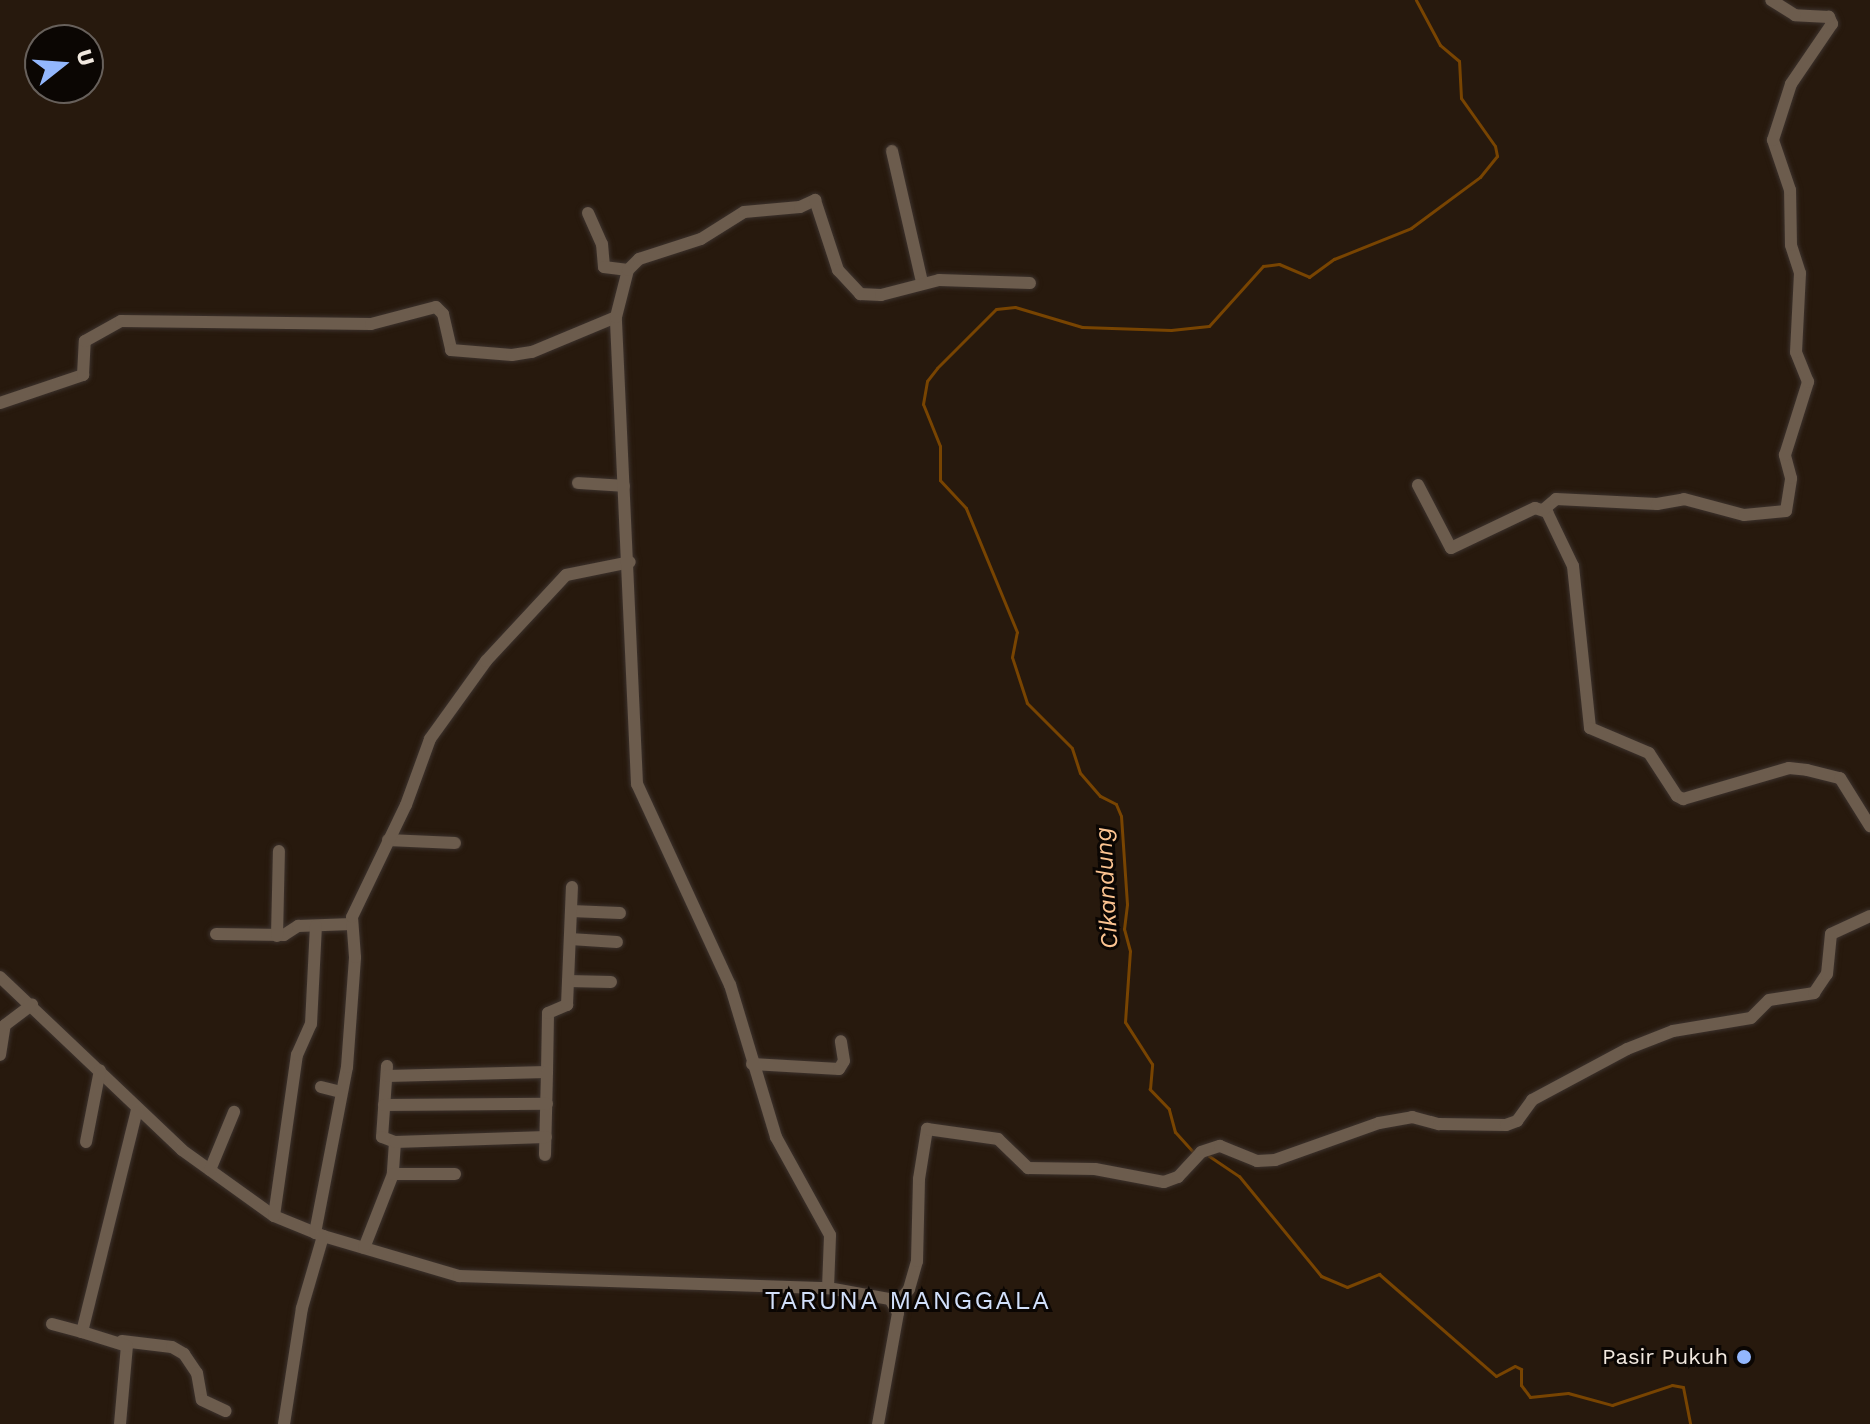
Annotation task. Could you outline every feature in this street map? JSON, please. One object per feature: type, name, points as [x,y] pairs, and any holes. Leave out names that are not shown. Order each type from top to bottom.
[{"type":"street","points":[[1543,510],[1556,499],[1653,504],[1684,499],[1744,515],[1786,511],[1791,478],[1785,455],[1808,382],[1796,352],[1800,273],[1791,245],[1790,190],[1773,140],[1791,84],[1832,24],[1829,17],[1795,15],[1771,0]]},
{"type":"street","points":[[892,151],[922,282]]},
{"type":"street","points":[[828,1288],[830,1235],[790,1170],[752,1064],[730,985],[637,784],[630,562],[616,317],[628,270],[639,259],[701,239],[744,212],[800,207],[815,200],[838,270],[855,290],[872,296],[922,282],[1030,283]]},
{"type":"street","points":[[588,213],[603,248],[604,267],[628,270]]},
{"type":"street","points":[[0,403],[83,375],[85,341],[121,321],[371,324],[436,307],[445,319],[451,350],[512,355],[532,352],[616,317]]},
{"type":"street","points":[[578,483],[624,486]]},
{"type":"street","points":[[1418,485],[1451,548],[1535,508],[1543,510],[1573,566],[1592,732],[1649,753],[1683,799],[1789,768],[1840,778],[1870,826]]},
{"type":"street","points":[[284,1424],[341,1092],[355,957],[352,924],[430,739],[512,631],[572,571],[630,562]]},
{"type":"street","points":[[388,840],[455,843]]},
{"type":"street","points":[[277,936],[279,851]]},
{"type":"street","points":[[545,1155],[548,1013],[567,1005],[572,887]]},
{"type":"street","points":[[571,911],[620,913]]},
{"type":"street","points":[[878,1424],[897,1304],[905,1298],[917,1261],[919,1179],[927,1129],[998,1139],[1022,1165],[1038,1170],[1095,1169],[1164,1182],[1178,1177],[1201,1152],[1220,1146],[1257,1161],[1275,1160],[1379,1123],[1412,1117],[1439,1124],[1506,1125],[1517,1121],[1532,1100],[1627,1049],[1673,1031],[1751,1018],[1769,1000],[1814,993],[1827,974],[1831,934],[1870,916]]},
{"type":"street","points":[[216,934],[277,936],[298,926],[352,924]]},
{"type":"street","points":[[274,1216],[297,1055],[311,1024],[316,926]]},
{"type":"street","points":[[570,939],[617,942]]},
{"type":"street","points":[[0,977],[100,1070],[137,1110],[210,1170],[274,1216],[319,1234],[459,1276],[828,1288],[882,1295],[897,1304]]},
{"type":"street","points":[[568,981],[611,982]]},
{"type":"street","points":[[0,1055],[5,1025],[32,1005]]},
{"type":"street","points":[[752,1064],[839,1069],[844,1061],[841,1041]]},
{"type":"street","points":[[86,1142],[100,1070]]},
{"type":"street","points":[[546,1137],[395,1142],[382,1137],[387,1071],[547,1072]]},
{"type":"street","points":[[321,1087],[341,1092]]},
{"type":"street","points":[[384,1105],[547,1104]]},
{"type":"street","points":[[82,1332],[137,1110]]},
{"type":"street","points":[[210,1170],[234,1112]]},
{"type":"street","points":[[364,1248],[393,1174],[395,1142]]},
{"type":"street","points":[[393,1174],[455,1174]]},
{"type":"street","points":[[52,1324],[122,1341],[164,1345],[184,1354],[197,1373],[202,1400],[226,1411]]},
{"type":"street","points":[[120,1424],[129,1355],[122,1341]]},
{"type":"waterway","name":"Cikandung","points":[[1195,1154],[1175,1132],[1169,1109],[1150,1089],[1152,1064],[1125,1022],[1130,951],[1124,929],[1127,904],[1121,816],[1116,804],[1100,796],[1080,773],[1072,748],[1027,703],[1012,657],[1017,632],[966,508],[940,480],[940,446],[923,404],[927,381],[996,309],[1015,307],[1082,327],[1171,330],[1209,326],[1263,266],[1279,264],[1309,277],[1334,259],[1411,228],[1480,177],[1497,156],[1495,146],[1461,98],[1459,61],[1440,45],[1416,0]]},
{"type":"waterway","name":"Cikandung","points":[[1209,1156],[1239,1176],[1321,1276],[1347,1287],[1379,1274],[1496,1376],[1515,1366],[1521,1369],[1521,1385],[1530,1397],[1568,1393],[1612,1405],[1672,1385],[1683,1387],[1690,1424]]},
{"type":"place","name":"Pasir Pukuh","points":[[1744,1357]]},
{"type":"district","name":"TARUNA MANGGALA","points":[[908,1301]]}]
